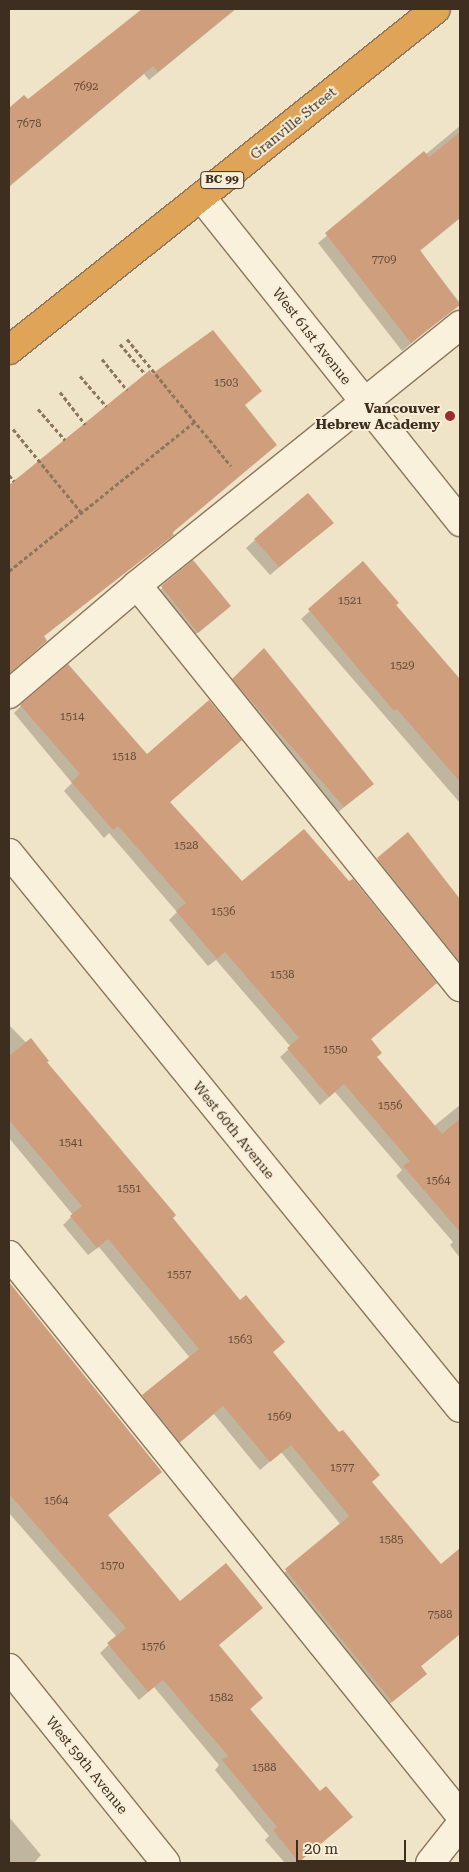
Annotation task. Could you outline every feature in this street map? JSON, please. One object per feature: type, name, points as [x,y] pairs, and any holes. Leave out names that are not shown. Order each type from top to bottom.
[{"type":"highway","name":"Granville Street","points":[[9,350],[436,9]]},
{"type":"street","name":"West 61st Avenue","points":[[201,197],[460,522]]},
{"type":"street","points":[[9,694],[137,585],[460,325]]},
{"type":"street","points":[[137,585],[460,988]]},
{"type":"street","name":"West 60th Avenue","points":[[9,853],[460,1408]]},
{"type":"street","points":[[9,1255],[460,1815]]},
{"type":"street","name":"West 59th Avenue","points":[[9,1668],[166,1863]]},
{"type":"street","points":[[430,1863],[460,1825]]},
{"type":"path","points":[[127,339],[252,492]]},
{"type":"path","points":[[120,344],[145,374]]},
{"type":"path","points":[[102,359],[127,390]]},
{"type":"path","points":[[80,376],[106,406]]},
{"type":"path","points":[[60,392],[85,424]]},
{"type":"path","points":[[38,409],[65,440]]},
{"type":"path","points":[[9,571],[194,422]]},
{"type":"path","points":[[14,429],[81,512]]},
{"type":"path","points":[[9,475],[14,481]]},
{"type":"building","points":[[142,9],[235,9],[158,72],[153,66],[9,186],[9,108],[24,95],[28,99]]},
{"type":"building","points":[[460,132],[460,218],[420,250],[460,305],[411,343],[325,233],[424,151],[429,157]]},
{"type":"building","points":[[213,330],[262,391],[245,405],[277,445],[172,533],[174,535],[44,636],[47,641],[9,674],[9,485],[150,370],[152,374]]},
{"type":"building","points":[[308,493],[334,523],[279,567],[254,539]]},
{"type":"building","points":[[193,560],[231,606],[198,633],[161,586]]},
{"type":"building","points":[[363,561],[399,603],[396,605],[460,679],[460,782],[397,709],[394,711],[308,609]]},
{"type":"building","points":[[264,648],[374,784],[344,807],[232,679]]},
{"type":"building","points":[[68,664],[147,754],[209,700],[242,740],[170,802],[242,881],[304,829],[349,881],[353,879],[437,983],[371,1039],[382,1053],[377,1057],[442,1134],[460,1118],[460,1232],[403,1166],[410,1161],[344,1084],[329,1097],[287,1048],[299,1038],[225,952],[217,959],[176,911],[186,903],[118,826],[113,830],[71,782],[80,774],[20,705]]},
{"type":"building","points":[[408,832],[460,899],[460,962],[377,858]]},
{"type":"building","points":[[31,1038],[49,1061],[47,1062],[176,1215],[173,1218],[240,1300],[246,1295],[285,1342],[273,1352],[339,1432],[343,1430],[380,1475],[372,1482],[441,1564],[460,1548],[460,1634],[421,1666],[427,1674],[392,1702],[285,1569],[349,1516],[291,1445],[270,1462],[223,1406],[180,1442],[142,1395],[199,1349],[108,1239],[97,1248],[70,1216],[82,1206],[9,1120],[9,1056]]},
{"type":"building","points":[[9,1282],[162,1472],[108,1515],[180,1601],[226,1563],[263,1608],[219,1645],[263,1698],[250,1709],[320,1791],[326,1786],[353,1817],[299,1862],[273,1830],[277,1827],[222,1760],[228,1756],[163,1680],[148,1692],[107,1643],[126,1628],[9,1494]]},
{"type":"place","name":"Vancouver Hebrew Academy","points":[[450,416]]}]
